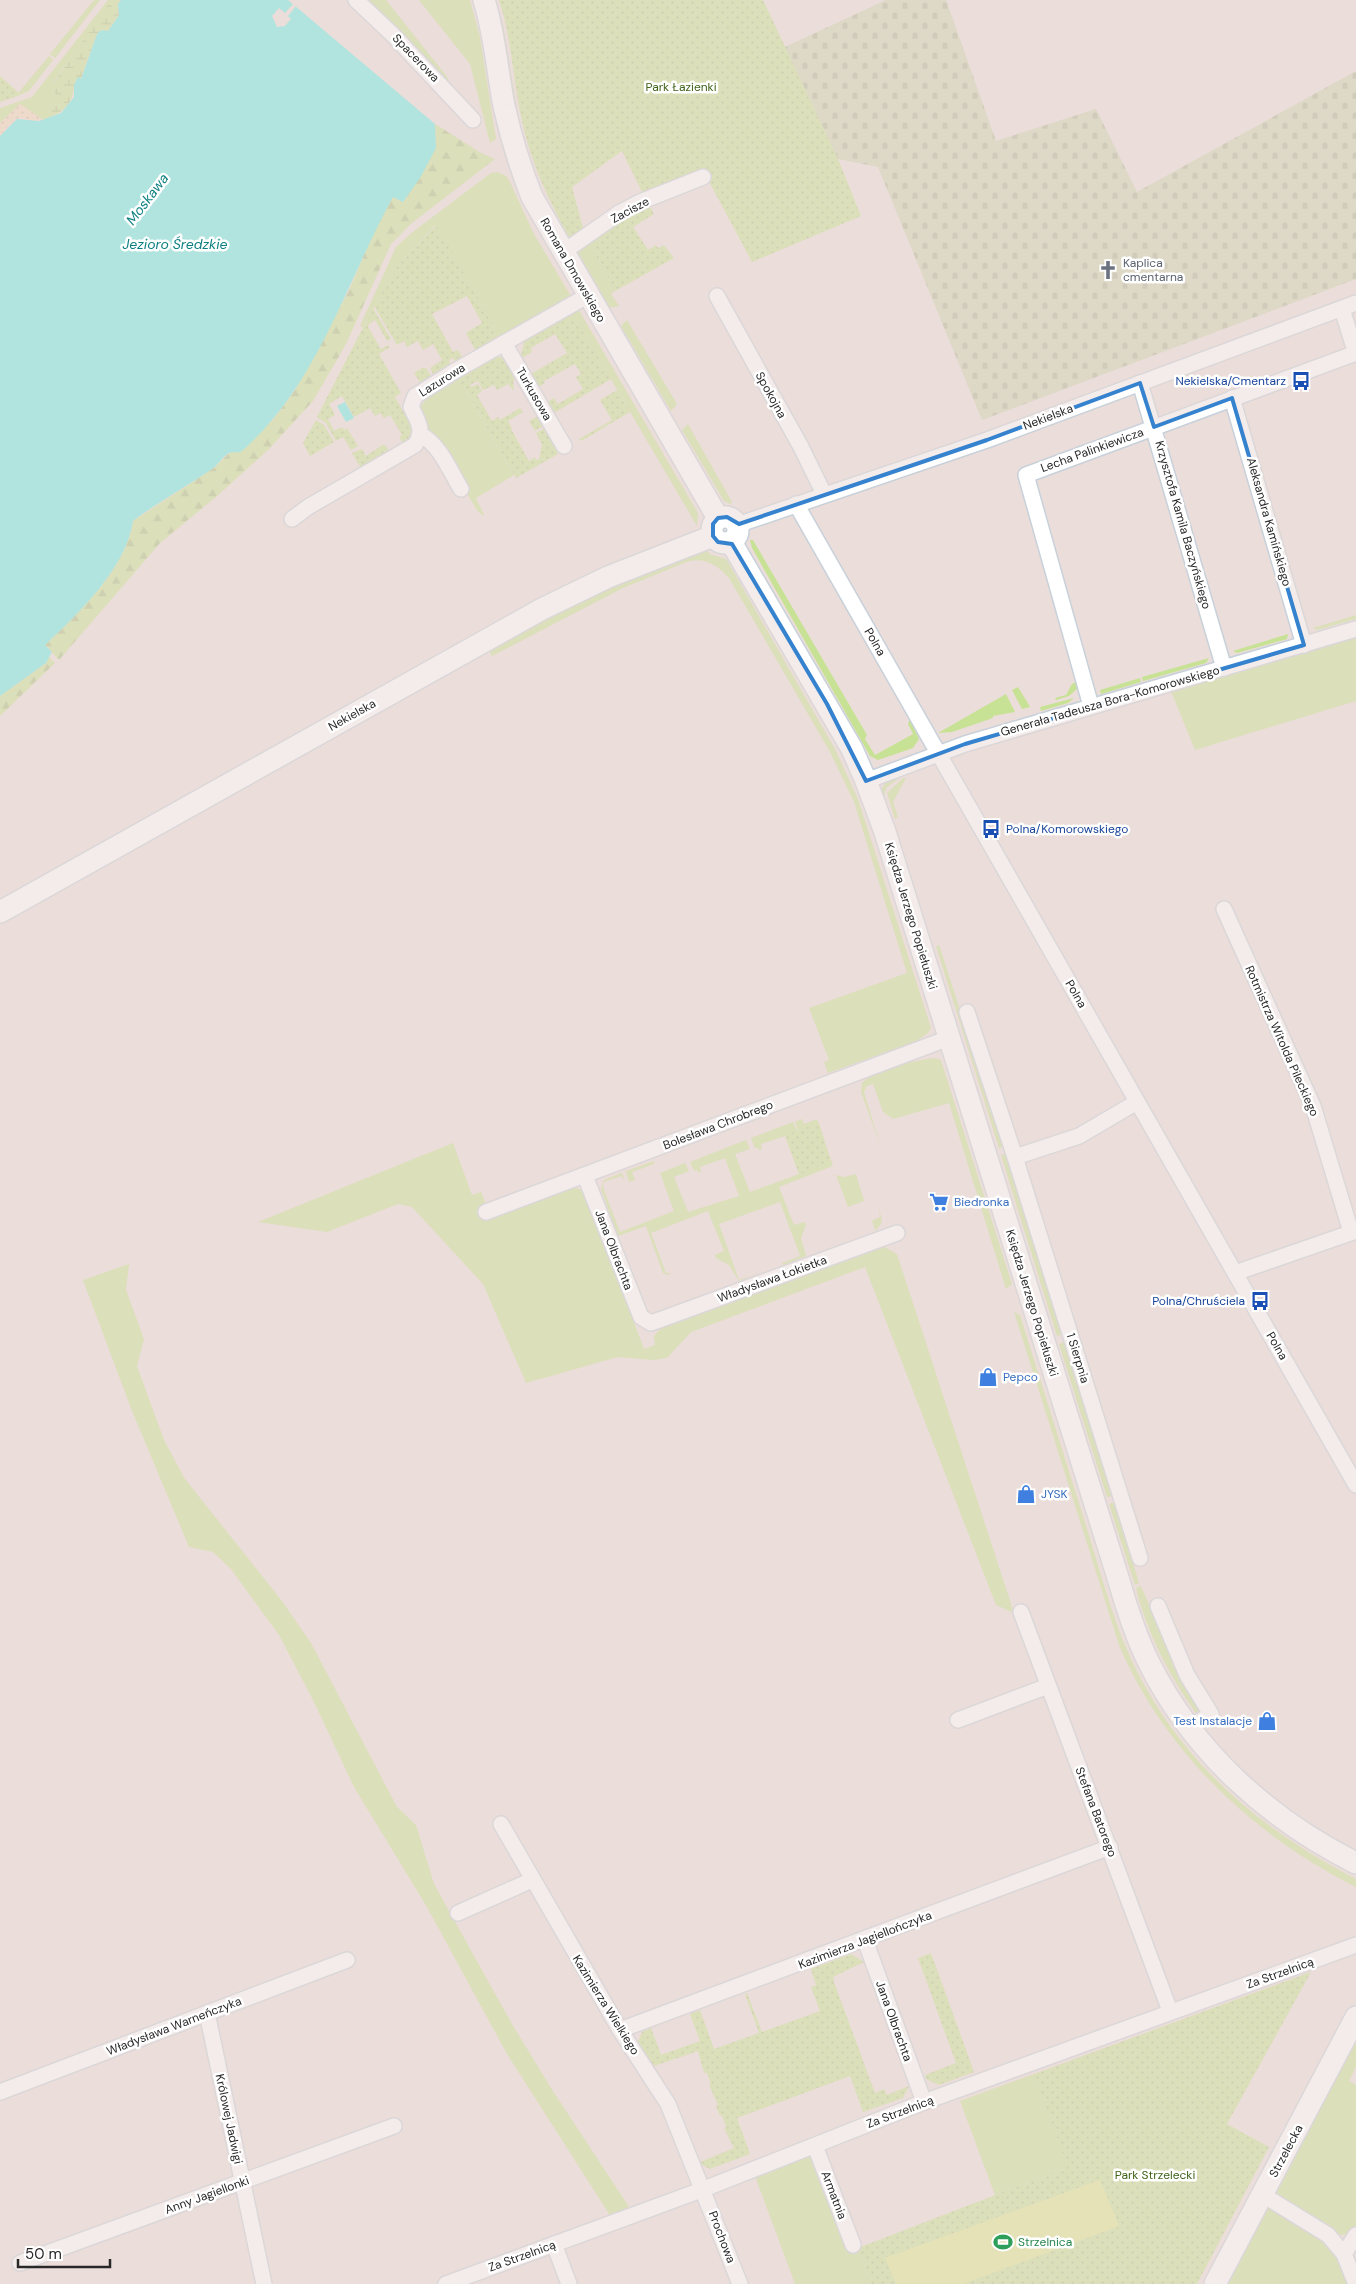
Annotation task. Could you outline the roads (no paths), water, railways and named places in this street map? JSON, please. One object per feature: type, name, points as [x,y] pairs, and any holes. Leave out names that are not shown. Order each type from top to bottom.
[{"type":"street","name":"Spacerowa","points":[[356,0],[405,48],[473,120]]},
{"type":"street","name":"Romana Dmowskiego","points":[[484,0],[493,27],[504,104],[517,159],[532,197],[562,253],[725,530]]},
{"type":"street","name":"Zacisze","points":[[562,253],[619,213],[703,178]]},
{"type":"street","name":"Lazurowa","points":[[421,434],[421,428],[411,407],[415,396],[587,296]]},
{"type":"street","name":"Spokojna","points":[[716,296],[801,447],[824,494]]},
{"type":"street","name":"Nekielska","points":[[0,912],[542,609],[608,577],[796,504],[987,440],[1349,306]]},
{"type":"street","points":[[1349,306],[1356,354]]},
{"type":"street","name":"Turkusowa","points":[[504,343],[564,446]]},
{"type":"street","name":"Lecha Palinkiewicza","points":[[1091,706],[1026,475],[1356,354]]},
{"type":"street","name":"Krzysztofa Kamila Baczyńskiego","points":[[1140,383],[1224,668]]},
{"type":"street","name":"Aleksandra Kamińskiego","points":[[1232,398],[1304,645]]},
{"type":"street","points":[[292,519],[308,507],[411,448],[421,434],[437,450],[461,489]]},
{"type":"street","name":"Polna","points":[[796,504],[1356,1485]]},
{"type":"street","name":"Księdza Jerzego Popiełuszki","points":[[725,530],[827,704],[866,781],[949,1038],[1133,1625],[1149,1662],[1189,1728],[1234,1778],[1259,1802],[1295,1828],[1356,1863]]},
{"type":"street","name":"Generała Tadeusza Bora-Komorowskiego","points":[[866,781],[938,753],[1091,706],[1356,629]]},
{"type":"street","name":"Rotmistrza Witolda Pileckiego","points":[[1224,909],[1313,1106],[1354,1232]]},
{"type":"street","name":"1 Sierpnia","points":[[967,1012],[1015,1157],[1140,1558]]},
{"type":"street","name":"Bolesława Chrobrego","points":[[486,1212],[949,1038]]},
{"type":"street","points":[[1015,1157],[1079,1136],[1137,1102]]},
{"type":"street","name":"Jana Olbrachta","points":[[585,1176],[641,1317],[647,1322]]},
{"type":"street","points":[[1235,1273],[1354,1232]]},
{"type":"street","name":"Władysława Łokietka","points":[[647,1322],[655,1323],[897,1233]]},
{"type":"street","points":[[1158,1606],[1187,1676],[1211,1714],[1189,1728]]},
{"type":"street","name":"Stefana Batorego","points":[[1021,1612],[1170,2012]]},
{"type":"street","points":[[958,1720],[1048,1686]]},
{"type":"street","name":"Kazimierza Wielkiego","points":[[501,1824],[620,2030],[668,2104],[704,2190]]},
{"type":"street","name":"Kazimierza Jagiellończyka","points":[[620,2030],[1110,1847]]},
{"type":"street","points":[[458,1913],[532,1880]]},
{"type":"street","name":"Jana Olbrachta","points":[[865,1940],[924,2102]]},
{"type":"street","name":"Za Strzelnicą","points":[[446,2284],[704,2190],[924,2102],[1356,1945]]},
{"type":"street","name":"Władysława Warneńczyka","points":[[0,2092],[347,1960]]},
{"type":"street","name":"Królowej Jadwigi","points":[[206,2013],[264,2284]]},
{"type":"street","name":"Strzelecka","points":[[1215,2284],[1356,2017]]},
{"type":"street","name":"Anny Jagiellonki","points":[[20,2264],[394,2126]]},
{"type":"street","name":"Armatnia","points":[[815,2146],[852,2245]]},
{"type":"street","name":"Prochowa","points":[[704,2190],[740,2284]]},
{"type":"street","points":[[1263,2195],[1328,2236],[1344,2254],[1356,2281]]},
{"type":"street","points":[[1344,2254],[1356,2235]]},
{"type":"street","points":[[554,2244],[569,2284]]},
{"type":"water","name":"Jezioro Średzkie","points":[[121,0],[288,0],[435,124],[436,148],[420,178],[403,202],[393,197],[311,363],[291,395],[269,424],[241,451],[227,454],[212,469],[133,521],[129,539],[121,556],[99,589],[45,645],[52,652],[46,663],[0,696],[0,136],[17,119],[39,121],[61,113],[74,97],[74,85],[78,77],[81,79],[97,34],[101,30],[108,31],[119,15],[118,4]]},
{"type":"water","points":[[345,402],[354,418],[346,422],[337,406]]},
{"type":"place","name":"Kaplica cmentarna","points":[[1108,270]]},
{"type":"place","name":"Nekielska/Cmentarz","points":[[1301,381]]},
{"type":"place","name":"Polna/Komorowskiego","points":[[991,829]]},
{"type":"place","name":"Biedronka","points":[[939,1202]]},
{"type":"place","name":"Polna/Chruściela","points":[[1260,1301]]},
{"type":"place","name":"Pepco","points":[[988,1377]]},
{"type":"place","name":"JYSK","points":[[1026,1494]]},
{"type":"place","name":"Test Instalacje","points":[[1267,1721]]},
{"type":"place","name":"Strzelnica","points":[[1003,2242]]},
{"type":"park label","name":"Park Łazienki","points":[[681,87]]},
{"type":"park label","name":"Park Strzelecki","points":[[1155,2175]]},
{"type":"water label","name":"Moskawa","points":[[147,199]]}]
